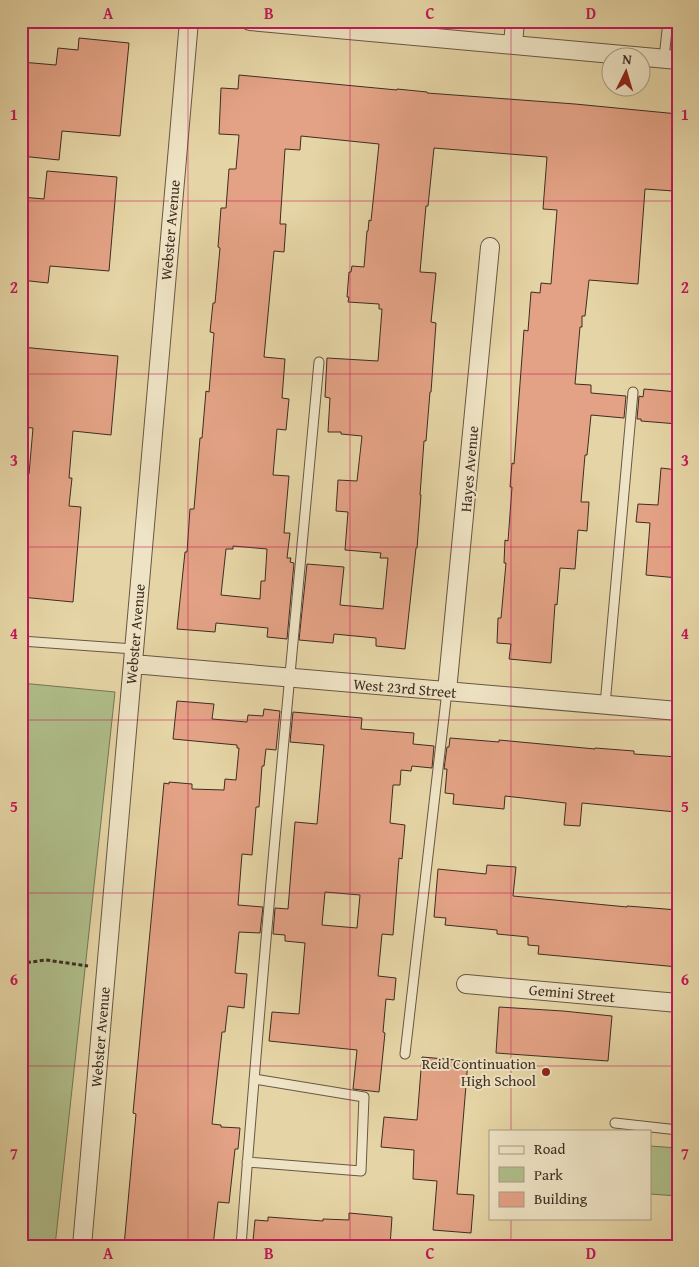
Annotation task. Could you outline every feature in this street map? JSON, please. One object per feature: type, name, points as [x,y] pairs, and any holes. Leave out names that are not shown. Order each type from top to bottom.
[{"type":"street","name":"Webster Avenue","points":[[82,1246],[188,21]]},
{"type":"street","points":[[250,21],[352,26],[513,45],[671,59]]},
{"type":"street","points":[[513,45],[515,21]]},
{"type":"street","name":"Hayes Avenue","points":[[447,691],[490,246]]},
{"type":"street","name":"West 23rd Street","points":[[133,657],[290,678],[678,712]]},
{"type":"street","name":"Gemini Street","points":[[466,984],[678,1002]]},
{"type":"lane","points":[[668,21],[671,59]]},
{"type":"lane","points":[[241,1246],[254,1079],[318,362]]},
{"type":"lane","points":[[605,705],[633,392]]},
{"type":"lane","points":[[21,641],[133,657]]},
{"type":"lane","points":[[405,1054],[447,691]]},
{"type":"lane","points":[[247,1162],[361,1171],[364,1096],[254,1079]]},
{"type":"lane","points":[[615,1123],[674,1130]]},
{"type":"path","points":[[21,965],[46,960],[106,969]]},
{"type":"green space","points":[[21,683],[115,692],[55,1246],[21,1246]]},
{"type":"green space","points":[[652,1146],[678,1148],[678,1196],[652,1194]]},
{"type":"building","points":[[79,38],[129,43],[120,136],[62,131],[59,160],[21,156],[21,62],[56,65],[58,48],[78,50]]},
{"type":"building","points":[[239,75],[678,114],[678,184],[674,184],[674,191],[645,189],[638,284],[589,280],[585,316],[582,316],[582,327],[580,327],[575,384],[591,385],[591,393],[626,396],[624,418],[591,415],[581,502],[589,502],[587,531],[578,530],[575,569],[560,568],[557,605],[555,604],[551,663],[509,659],[511,644],[497,643],[498,618],[501,618],[506,563],[504,563],[505,540],[508,541],[512,487],[510,487],[512,463],[514,464],[524,330],[528,331],[531,292],[540,293],[541,283],[551,284],[557,210],[543,209],[547,157],[434,148],[420,272],[436,273],[431,322],[436,323],[431,392],[426,441],[424,441],[417,548],[405,649],[376,646],[376,638],[334,634],[333,643],[299,640],[307,564],[344,567],[340,605],[383,609],[388,558],[380,558],[381,553],[345,550],[348,512],[336,511],[338,480],[357,481],[362,436],[341,434],[341,432],[328,432],[330,398],[325,397],[327,358],[378,361],[382,309],[379,309],[379,304],[348,302],[349,297],[347,297],[349,272],[351,272],[352,266],[364,267],[379,144],[301,136],[300,150],[285,149],[280,224],[286,224],[284,252],[274,251],[264,357],[285,359],[282,398],[289,399],[286,430],[277,429],[273,475],[289,476],[284,533],[290,533],[287,558],[291,558],[290,562],[294,563],[287,639],[267,637],[268,628],[216,623],[215,632],[177,629],[185,552],[187,552],[190,509],[194,509],[206,391],[209,392],[214,333],[210,332],[213,303],[215,303],[220,248],[218,247],[221,208],[226,208],[229,169],[236,169],[239,135],[219,134],[221,88],[238,89]],"holes":[[[233,546],[267,549],[265,581],[261,581],[260,599],[221,595],[226,549],[233,549]]]},
{"type":"building","points":[[47,171],[117,177],[109,271],[50,266],[48,283],[21,280],[21,197],[44,199]]},
{"type":"building","points":[[21,347],[118,356],[111,435],[73,431],[69,478],[72,478],[69,506],[81,507],[73,602],[21,597],[21,482],[23,482],[24,474],[29,474],[33,428],[21,427]]},
{"type":"building","points":[[644,389],[678,392],[678,424],[641,421],[641,419],[637,419],[639,396],[643,397]]},
{"type":"building","points":[[661,468],[678,470],[678,578],[646,575],[650,523],[636,522],[638,504],[658,505]]},
{"type":"building","points":[[177,701],[214,704],[212,719],[247,722],[248,715],[263,716],[264,709],[280,711],[276,750],[266,749],[264,766],[262,766],[259,807],[256,807],[252,855],[242,854],[238,905],[263,907],[260,933],[239,932],[235,973],[247,974],[244,1008],[228,1006],[225,1032],[222,1032],[212,1124],[221,1125],[221,1127],[240,1128],[238,1149],[235,1149],[229,1203],[218,1202],[213,1246],[124,1246],[136,1114],[133,1113],[164,783],[192,784],[192,789],[224,790],[225,779],[236,780],[239,748],[237,748],[237,745],[173,739]]},
{"type":"building","points":[[293,712],[362,718],[361,729],[414,733],[413,744],[434,746],[432,768],[412,766],[411,771],[401,770],[400,785],[393,785],[390,823],[405,825],[402,859],[399,858],[393,935],[382,934],[378,976],[396,978],[394,1000],[386,999],[383,1032],[385,1033],[379,1092],[353,1089],[357,1050],[269,1041],[272,1012],[299,1014],[305,943],[285,941],[285,935],[273,934],[275,908],[288,909],[295,822],[317,824],[324,745],[290,742]],"holes":[[[325,892],[360,895],[357,928],[322,925]]]},
{"type":"building","points":[[450,738],[634,751],[634,754],[678,757],[676,812],[582,803],[580,826],[564,825],[566,803],[505,796],[504,809],[453,804],[454,794],[445,793],[447,769],[444,769]]},
{"type":"building","points":[[487,865],[516,867],[513,896],[678,910],[678,967],[538,954],[539,946],[528,945],[528,937],[497,934],[497,930],[445,925],[446,918],[434,917],[438,869],[486,874]]},
{"type":"building","points":[[499,1007],[612,1016],[608,1061],[496,1053]]},
{"type":"building","points":[[422,1057],[468,1061],[457,1194],[474,1195],[471,1233],[433,1230],[437,1181],[413,1179],[414,1150],[381,1147],[384,1117],[417,1120]]},
{"type":"building","points":[[349,1213],[392,1217],[390,1246],[259,1246],[260,1241],[253,1241],[255,1220],[268,1221],[268,1217],[323,1221],[323,1219],[349,1220]]},
{"type":"place","name":"Reid Continuation High School","points":[[546,1072]]}]
